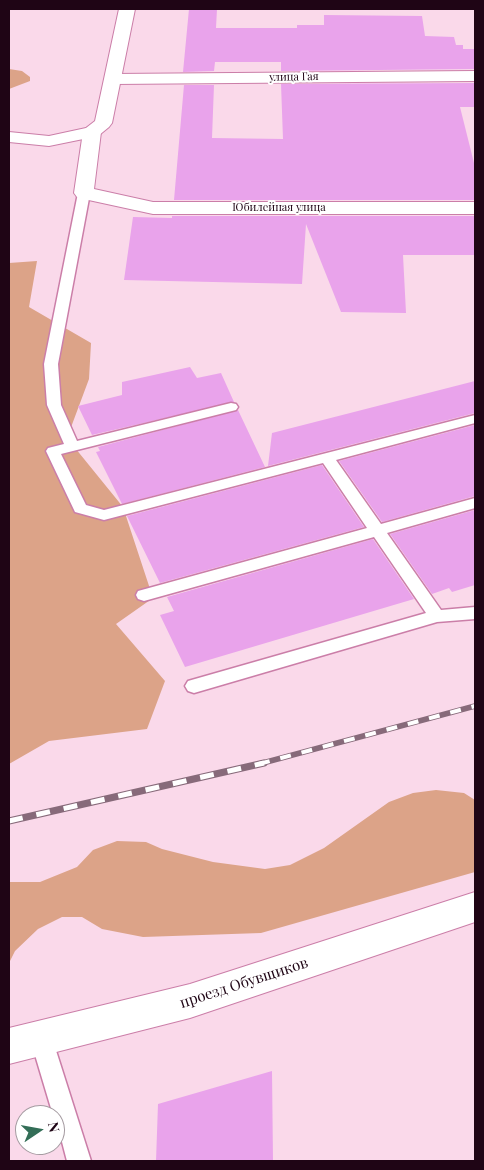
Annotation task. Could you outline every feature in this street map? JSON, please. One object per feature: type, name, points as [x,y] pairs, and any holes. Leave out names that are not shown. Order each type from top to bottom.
[{"type":"street","points":[[9,137],[49,141],[92,132],[103,123],[114,79],[127,9]]},
{"type":"street","name":"улица Гая","points":[[114,79],[475,76]]},
{"type":"street","points":[[84,193],[92,132]]},
{"type":"street","name":"Юбилейная улица","points":[[84,193],[153,208],[475,208]]},
{"type":"street","name":"проезд Обувщиков","points":[[25,1042],[190,1001],[475,907]]},
{"type":"lane","points":[[72,446],[54,405],[51,364],[84,193]]},
{"type":"lane","points":[[231,407],[53,451],[80,508],[104,514],[327,458],[475,418]]},
{"type":"lane","points":[[327,458],[437,616]]},
{"type":"lane","points":[[144,595],[475,503]]},
{"type":"lane","points":[[194,686],[437,616],[475,613]]},
{"type":"lane","points":[[25,1042],[79,1161]]},
{"type":"shaded area","points":[[9,69],[22,71],[30,77],[30,81],[9,89]]},
{"type":"shaded area","points":[[37,261],[29,307],[91,343],[89,379],[67,438],[123,507],[153,598],[116,624],[165,681],[147,729],[49,741],[9,764],[9,263]]},
{"type":"shaded area","points":[[436,790],[464,793],[475,800],[475,872],[261,933],[143,937],[102,929],[82,917],[62,917],[38,929],[15,951],[9,963],[9,882],[40,882],[77,867],[93,850],[117,841],[146,842],[162,849],[213,862],[265,869],[290,865],[324,848],[389,802],[413,793]]},
{"type":"building","points":[[189,9],[217,9],[216,28],[297,28],[297,25],[324,25],[324,15],[422,16],[425,36],[454,37],[456,45],[463,45],[463,49],[475,49],[475,69],[281,71],[281,62],[215,62],[214,71],[183,72]]},
{"type":"building","points":[[475,83],[475,107],[460,107],[475,167],[475,200],[174,200],[184,85],[214,85],[212,138],[283,139],[281,84]]},
{"type":"building","points":[[172,216],[475,216],[475,255],[403,255],[406,313],[341,312],[306,224],[302,284],[124,280],[133,217],[172,218]]},
{"type":"building","points":[[190,367],[197,378],[221,373],[234,402],[92,435],[78,406],[122,395],[122,382]]},
{"type":"building","points":[[475,381],[475,413],[268,466],[272,433]]},
{"type":"building","points":[[238,410],[265,467],[122,504],[96,452],[100,451],[98,447]]},
{"type":"building","points":[[475,425],[475,496],[382,522],[339,461]]},
{"type":"building","points":[[322,465],[364,527],[160,583],[127,516]]},
{"type":"building","points":[[475,510],[475,585],[452,592],[449,588],[432,594],[390,534]]},
{"type":"building","points":[[373,539],[414,599],[185,667],[160,615],[174,611],[167,597]]},
{"type":"building","points":[[272,1071],[273,1161],[156,1161],[158,1104]]},
{"type":"railway","points":[[259,764],[475,706]]},
{"type":"railway","points":[[9,821],[264,763]]}]
